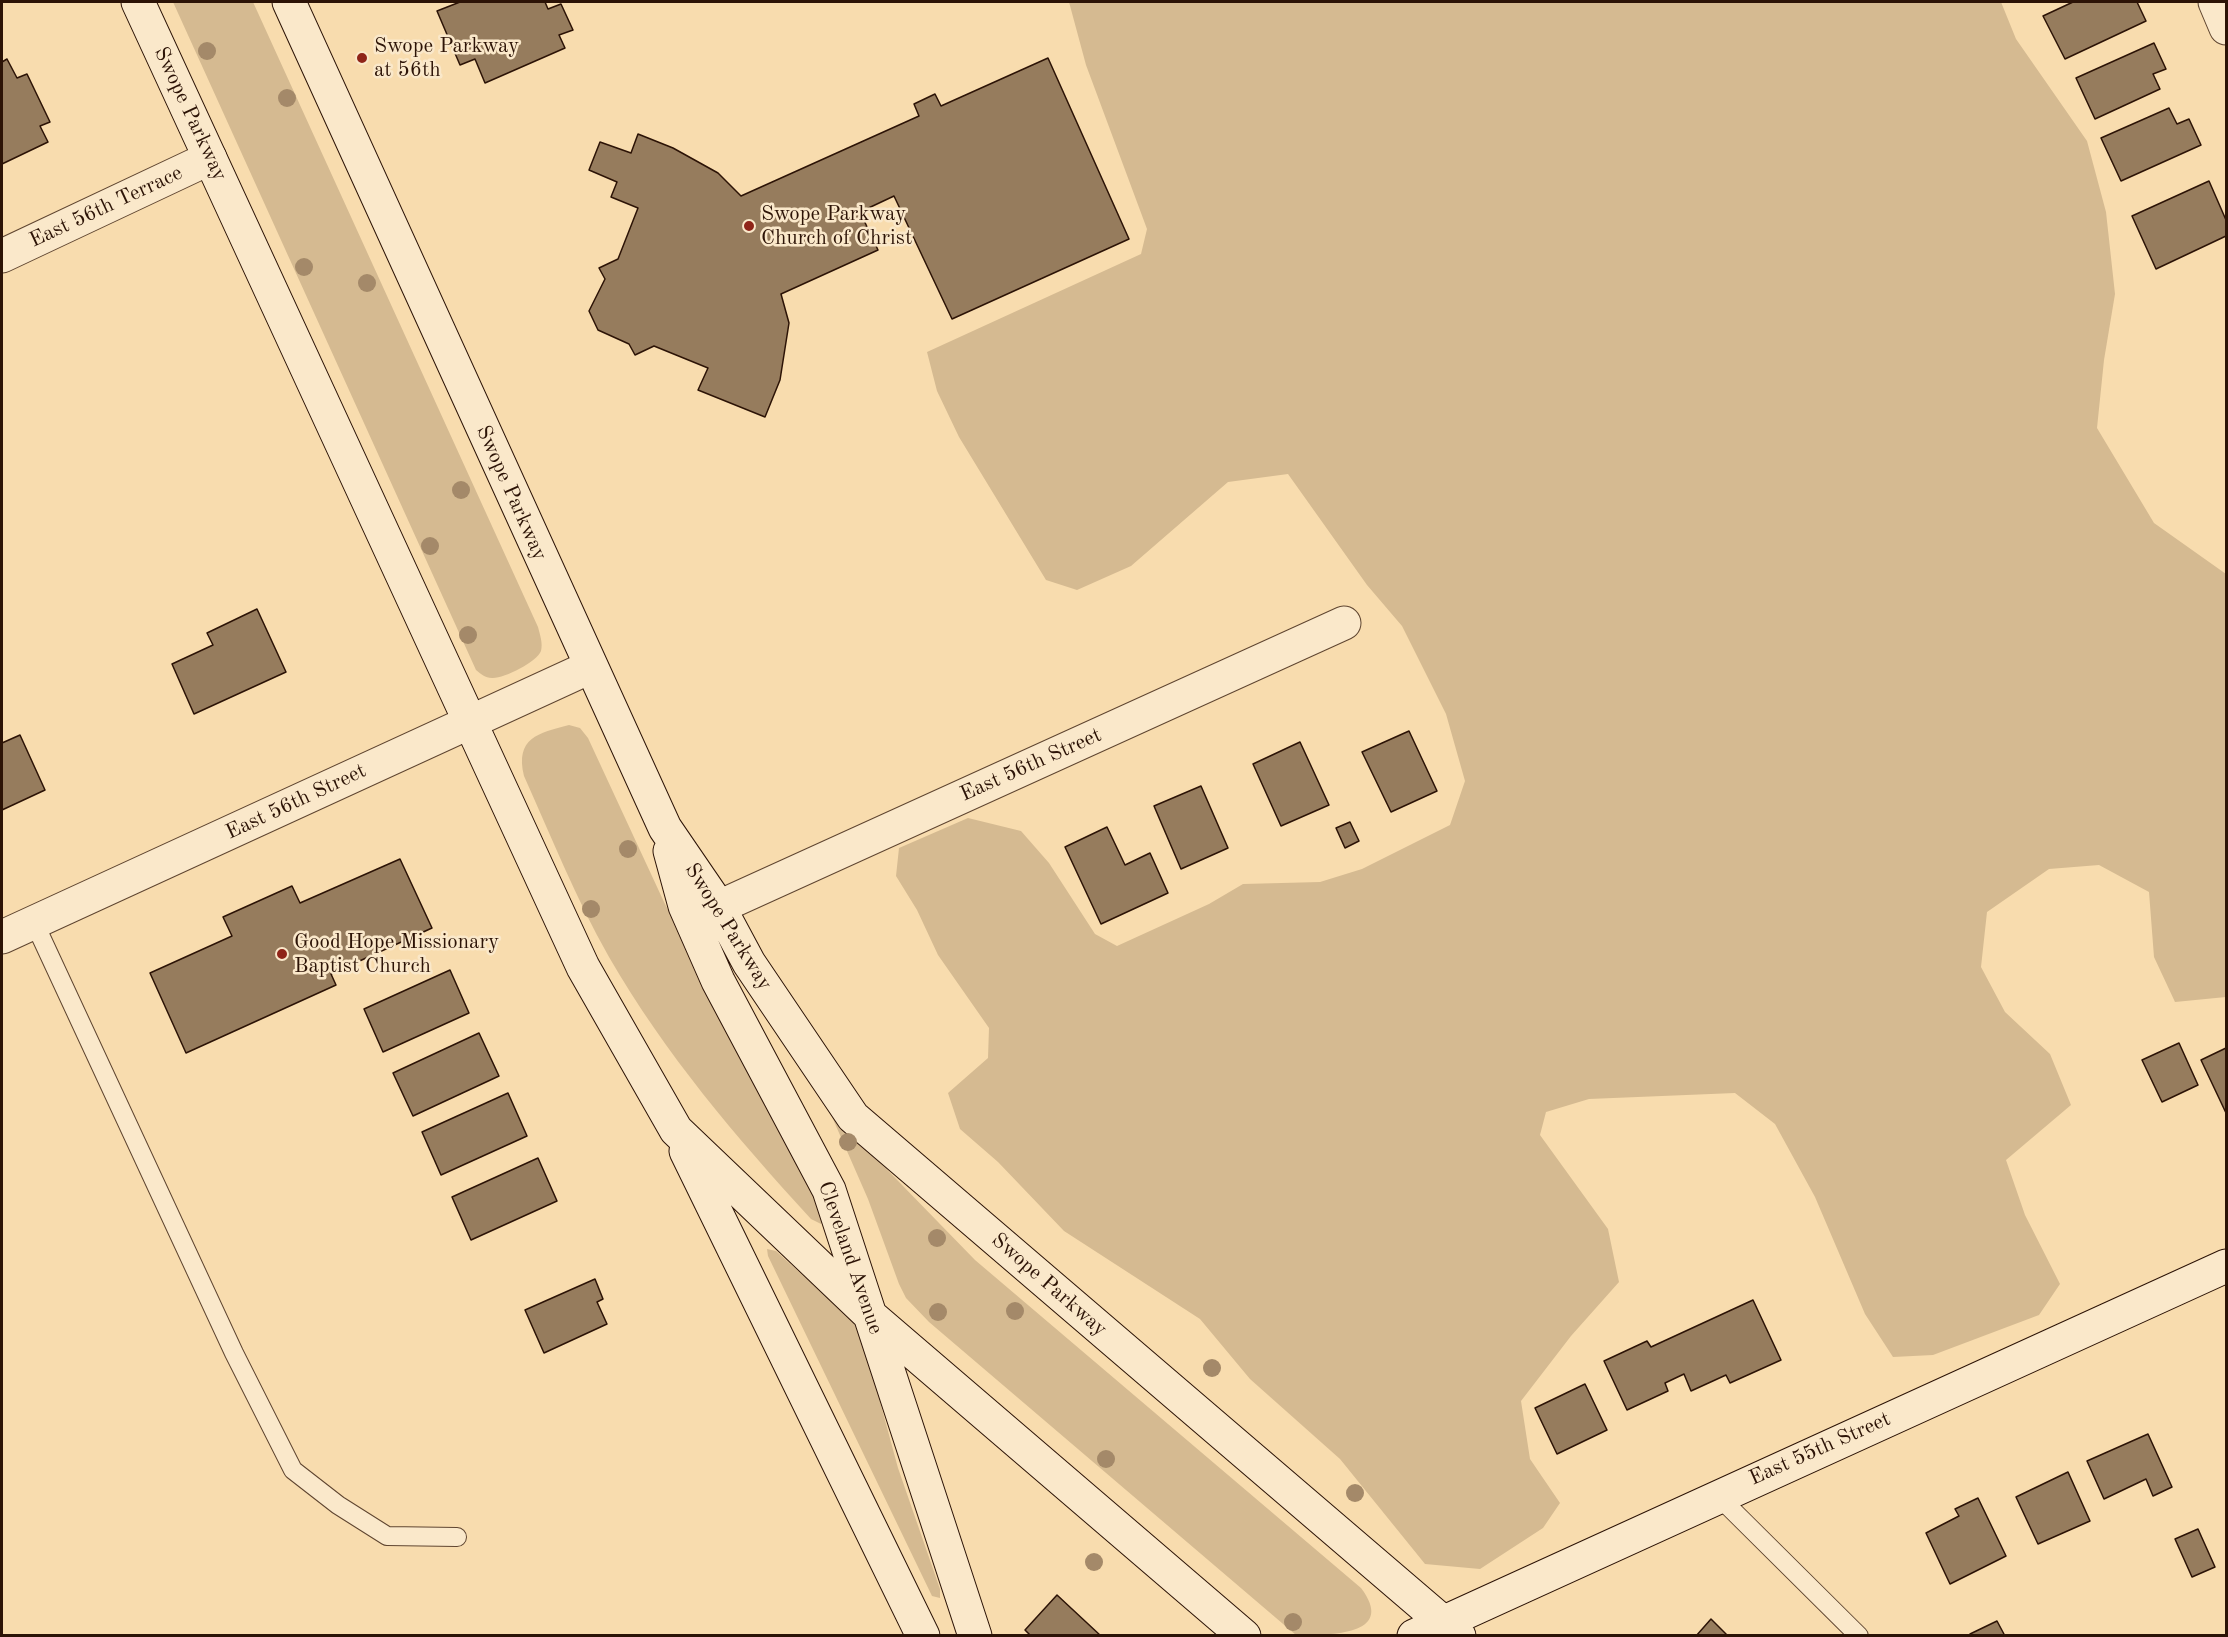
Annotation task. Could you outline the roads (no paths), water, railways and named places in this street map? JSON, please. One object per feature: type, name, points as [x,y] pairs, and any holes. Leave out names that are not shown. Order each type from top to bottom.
[{"type":"main road","name":"Swope Parkway","points":[[138,2],[582,967],[676,1130],[872,1317],[1244,1635]]},
{"type":"main road","name":"Swope Parkway","points":[[290,2],[664,828],[719,907],[749,963],[854,1117],[1451,1629]]},
{"type":"main road","points":[[2215,2],[2226,28]]},
{"type":"main road","name":"East 56th Terrace","points":[[2,256],[210,158]]},
{"type":"main road","name":"East 56th Street","points":[[719,907],[1344,623]]},
{"type":"main road","name":"East 56th Street","points":[[2,937],[590,667]]},
{"type":"main road","name":"Cleveland Avenue","points":[[664,828],[685,906],[718,981],[829,1190],[975,1635]]},
{"type":"main road","points":[[676,1130],[923,1635]]},
{"type":"main road","name":"East 55th Street","points":[[1414,1635],[1451,1629],[1718,1495],[2226,1266]]},
{"type":"lane","points":[[34,922],[234,1353],[293,1470],[338,1505],[387,1536],[457,1537]]},
{"type":"lane","points":[[1718,1495],[1859,1635]]},
{"type":"place","name":"Swope Parkway at 56th","points":[[362,58]]},
{"type":"place","name":"Swope Parkway Church of Christ","points":[[749,226]]},
{"type":"place","name":"Good Hope Missionary Baptist Church","points":[[282,954]]}]
